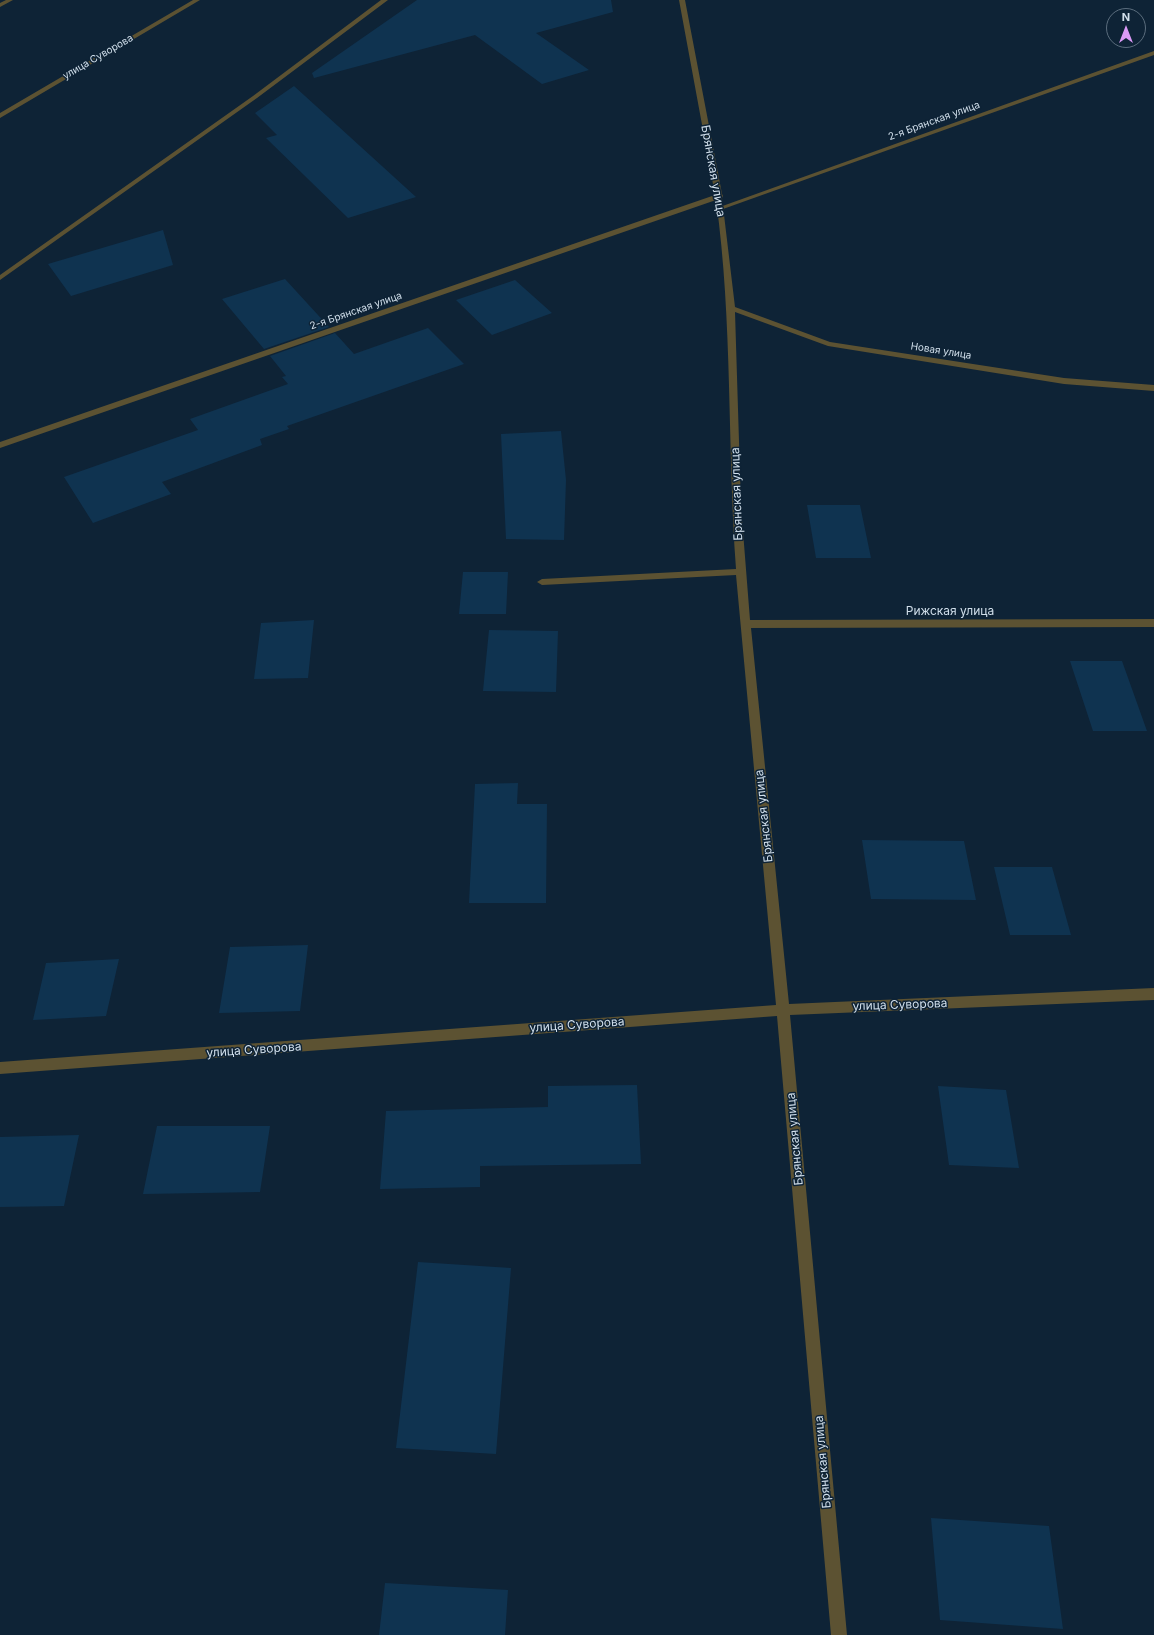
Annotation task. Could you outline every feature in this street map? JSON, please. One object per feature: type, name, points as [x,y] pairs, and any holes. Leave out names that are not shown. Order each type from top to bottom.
[{"type":"street","points":[[0,5],[10,0]]},
{"type":"street","name":"улица Суворова","points":[[0,116],[198,0]]},
{"type":"street","points":[[0,278],[255,97],[385,0]]},
{"type":"street","name":"Брянская улица","points":[[682,0],[720,196],[731,308],[739,572],[746,624],[783,1010],[839,1635]]},
{"type":"street","name":"2-я Брянская улица","points":[[721,208],[1154,53]]},
{"type":"street","name":"2-я Брянская улица","points":[[0,445],[720,196]]},
{"type":"street","name":"Новая улица","points":[[731,308],[828,344],[1064,381],[1154,388]]},
{"type":"street","points":[[542,582],[739,572]]},
{"type":"street","name":"Рижская улица","points":[[746,624],[1154,623]]},
{"type":"street","name":"улица Суворова","points":[[0,1068],[783,1010],[1154,994]]},
{"type":"building","points":[[417,0],[611,0],[613,12],[536,33],[589,70],[542,84],[475,35],[314,78],[312,73]]},
{"type":"building","points":[[294,86],[416,197],[348,218],[266,138],[277,135],[255,113]]},
{"type":"building","points":[[163,230],[173,265],[71,296],[48,264]]},
{"type":"building","points":[[285,279],[329,327],[264,349],[222,299]]},
{"type":"building","points":[[515,280],[552,313],[492,335],[456,300]]},
{"type":"building","points":[[428,328],[464,364],[287,426],[289,429],[260,439],[262,445],[162,482],[171,494],[93,523],[64,477],[198,430],[190,419],[288,384],[282,377],[286,376],[270,356],[335,333],[354,354]]},
{"type":"building","points":[[561,431],[566,480],[564,540],[506,539],[501,434]]},
{"type":"building","points":[[807,505],[860,505],[871,558],[816,558]]},
{"type":"building","points":[[463,572],[508,572],[506,614],[459,614]]},
{"type":"building","points":[[314,620],[308,678],[254,679],[261,623]]},
{"type":"building","points":[[489,630],[558,631],[556,692],[483,691]]},
{"type":"building","points":[[1070,661],[1122,661],[1147,731],[1093,731]]},
{"type":"building","points":[[518,783],[517,804],[547,804],[546,903],[469,903],[475,784]]},
{"type":"building","points":[[862,840],[964,841],[976,900],[871,899]]},
{"type":"building","points":[[994,867],[1052,867],[1071,935],[1010,935]]},
{"type":"building","points":[[308,945],[300,1011],[219,1013],[230,947]]},
{"type":"building","points":[[119,959],[106,1016],[33,1020],[46,963]]},
{"type":"building","points":[[637,1085],[641,1164],[480,1166],[480,1187],[380,1189],[386,1111],[548,1107],[548,1086]]},
{"type":"building","points":[[938,1086],[1006,1090],[1019,1168],[949,1165]]},
{"type":"building","points":[[157,1126],[270,1126],[260,1192],[143,1194]]},
{"type":"building","points":[[79,1135],[64,1206],[0,1207],[0,1137]]},
{"type":"building","points":[[418,1262],[511,1268],[496,1454],[396,1448]]},
{"type":"building","points":[[931,1518],[1049,1526],[1063,1629],[940,1620]]},
{"type":"building","points":[[385,1583],[508,1590],[505,1635],[379,1635]]}]
